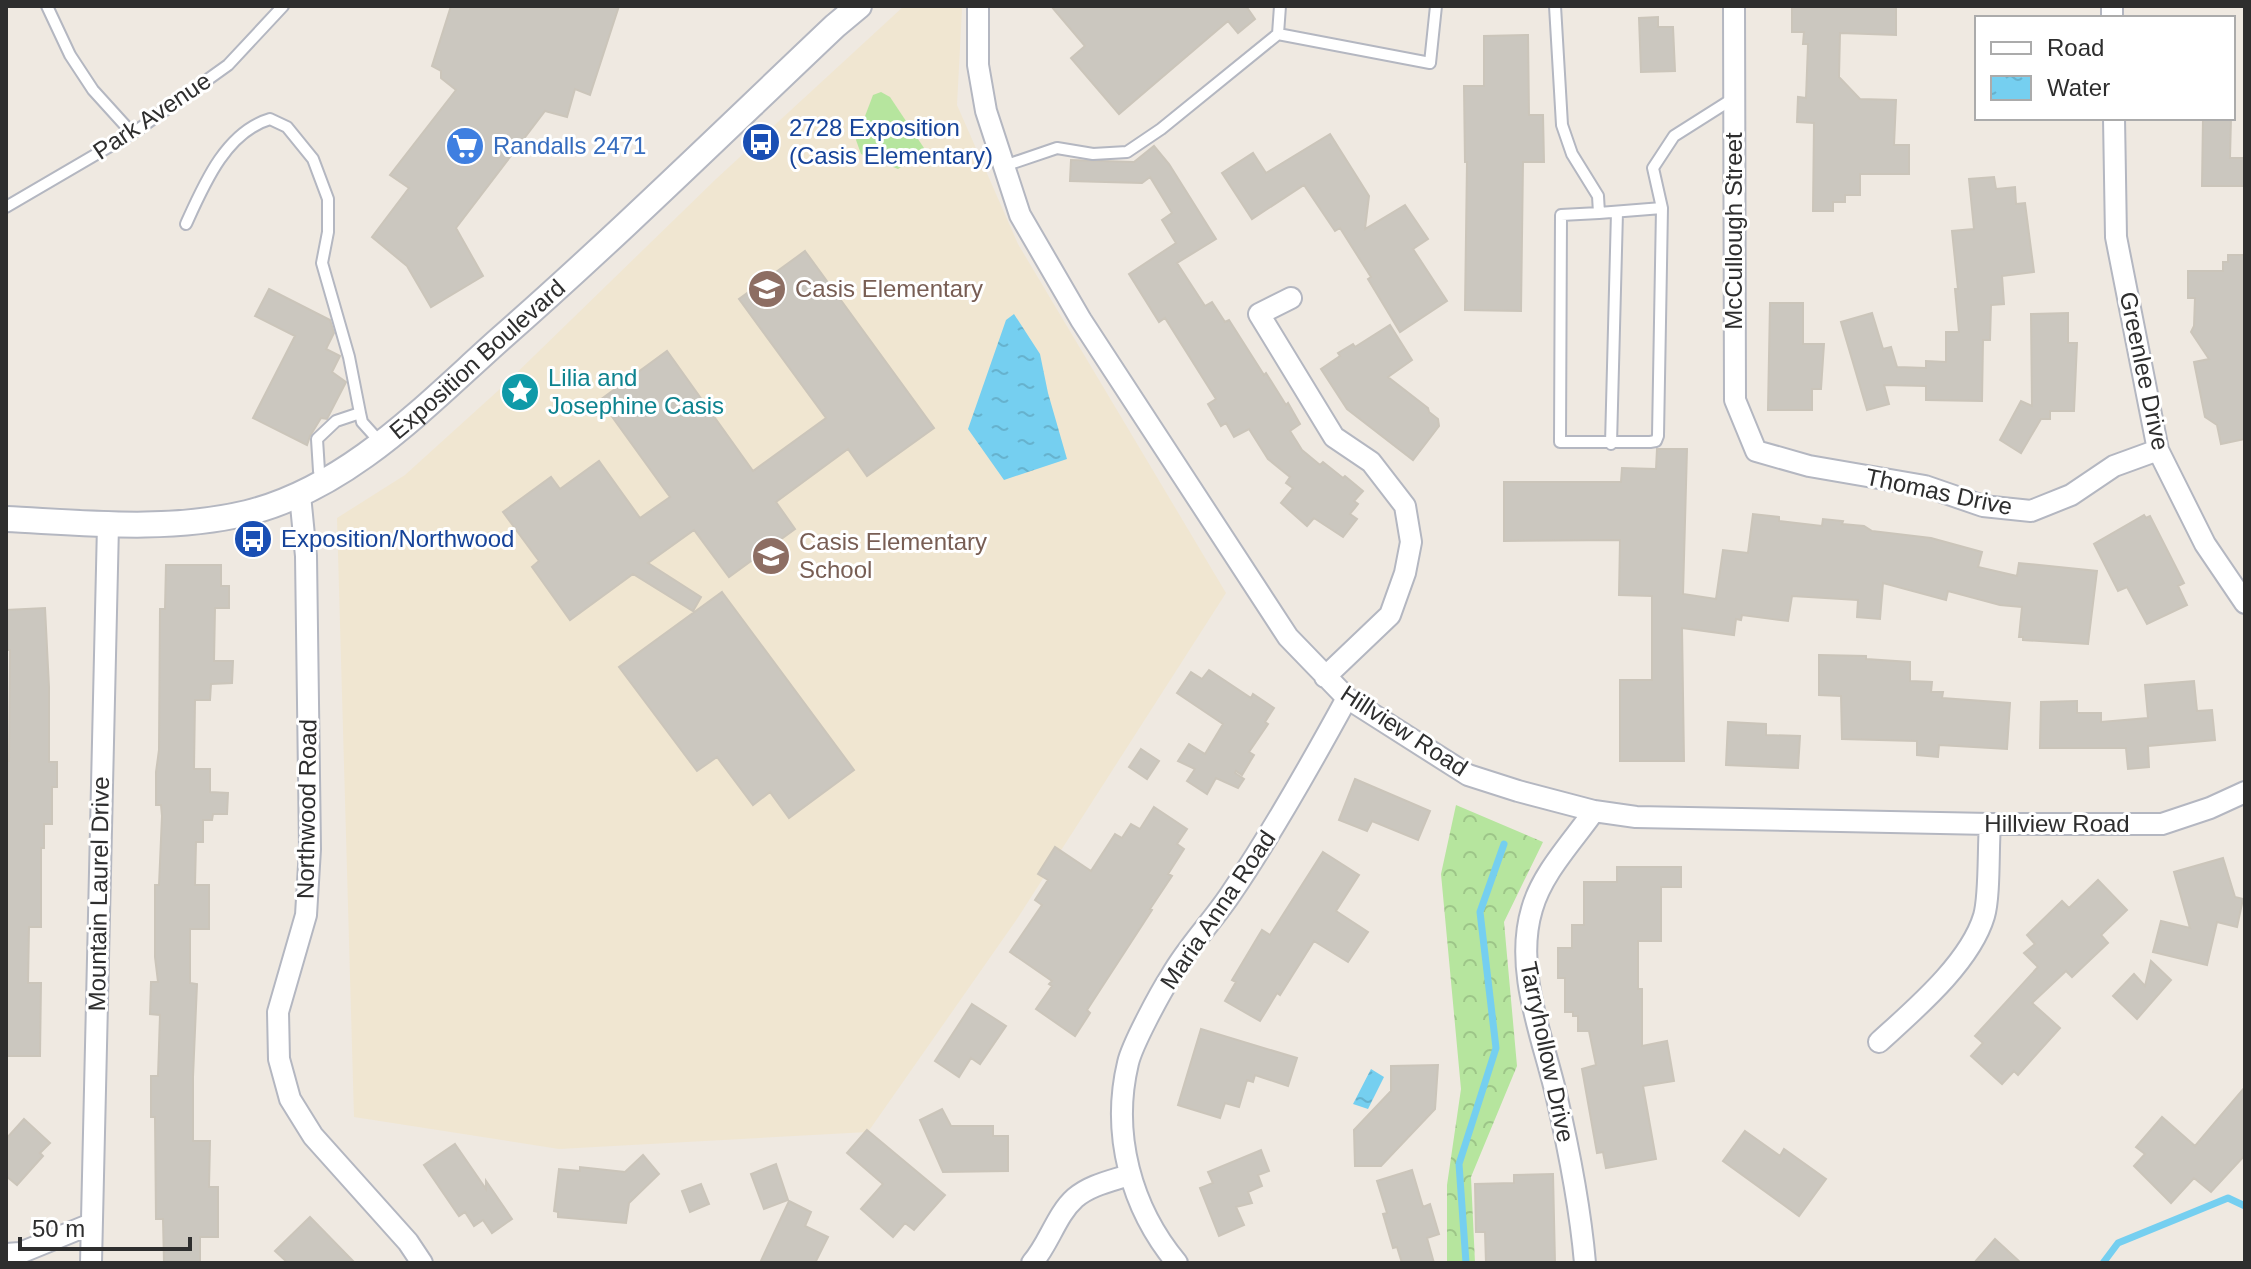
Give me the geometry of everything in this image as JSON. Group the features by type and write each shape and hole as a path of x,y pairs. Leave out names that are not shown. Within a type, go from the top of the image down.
{"street":[{"name":"Exposition Boulevard","path":"6,519 108,525 174,524 247,513 300,495 325,481 381,444 531,313 859,6"},
{"name":"Hillview Road","path":"978,6 978,65 986,111 1020,215 1081,320 1288,637 1347,698 1468,775 1594,811 1636,817 2162,824 2245,792"},
{"name":"McCullough Street","path":"1734,6 1735,400 1756,451"},
{"name":"Greenlee Drive","path":"2114,120 2116,237 2158,450 2205,544 2245,603"},
{"path":"1291,298 1259,314 1334,437 1371,462 1405,506 1411,542 1405,573 1390,615 1325,677"},
{"name":"Thomas Drive","path":"1756,451 1809,466 1925,486 1983,506 2031,511 2071,495 2114,466 2158,450"},
{"name":"Northwood Road","path":"300,495 306,556 310,849 306,915 278,1012 279,1059 290,1099 313,1136 408,1242 422,1263"},
{"name":"Mountain Laurel Drive","path":"91,1263 108,525"},
{"name":"Maria Anna Road","path":"1177,1263 1145,1212 1129,1175 1120,1116 1128,1061 1171,975 1231,894 1295,793 1347,698"},
{"name":"Tarryhollow Drive","path":"1585,1263 1580,1207 1529,984 1525,944 1532,907 1545,878 1594,811"},
{"path":"1879,1042 1934,990 1971,943 1984,915 1990,824"},
{"path":"1032,1263 1075,1198 1096,1185 1129,1175"},
{"path":"6,1254 20,1253 91,1224"}],"lane":[{"path":"47,6 70,55 93,90 132,133"},
{"name":"Park Avenue","path":"6,207 132,133 228,65 283,6"},
{"path":"1004,166 1057,148 1093,154 1127,152 1161,129 1278,34 1280,6"},
{"path":"1278,34 1430,63 1436,6"},
{"path":"1555,6 1562,125 1572,154 1598,196 1599,213"},
{"path":"1662,208 1561,215 1560,442 1650,442 1658,436 1662,208 1653,168 1674,136 1734,98"},
{"path":"186,224 199,194 237,136 253,124 270,119 287,127 313,159 328,199 328,232 322,263 349,357 362,422 381,444"},
{"path":"1611,444 1617,212"},
{"path":"325,481 319,471 317,439 336,421 360,413"}],"shaded area":[{"name":"Casis Elementary School","path":"904,6 961,6 957,105 1018,244 1226,593 1017,919 868,1132 559,1149 354,1117 337,518 405,475 501,388 716,179"}],"green space":[{"path":"881,92 890,97 926,151 898,169 861,154 856,140 873,95"},
{"path":"1456,805 1543,842 1504,922 1517,1066 1471,1177 1475,1263 1447,1263 1447,1185 1461,1089 1441,874"}],"water":[{"path":"1014,314 1040,354 1067,459 1004,480 968,429 1006,320"},
{"path":"1371,1069 1384,1077 1368,1109 1353,1104"}],"building":[{"name":"Randalls 2471","path":"451,6 619,6 590,95 575,89 567,117 545,111 456,228 483,276 431,307 407,266 372,237 409,188 390,175 456,90 441,78 441,71 432,66"},
{"path":"1051,6 1246,6 1255,19 1238,33 1228,21 1119,114 1071,58 1085,46"},
{"path":"1792,6 1896,7 1896,35 1840,33 1839,77 1860,99 1896,100 1894,145 1909,145 1909,174 1860,174 1860,195 1845,195 1845,202 1833,202 1833,211 1813,211 1814,123 1797,122 1798,97 1806,98 1808,44 1803,44 1804,32 1792,32"},
{"path":"1658,17 1658,27 1673,27 1675,71 1641,72 1639,18"},
{"path":"1528,35 1529,115 1543,115 1544,162 1523,162 1521,311 1465,310 1467,162 1464,86 1484,86 1484,36"},
{"path":"2203,120 2231,120 2230,158 2245,158 2245,186 2202,186"},
{"path":"1330,134 1369,196 1365,229 1405,205 1428,239 1413,249 1447,301 1400,332 1340,228 1335,231 1304,185 1252,219 1222,173 1253,153 1266,173"},
{"path":"1154,146 1169,164 1216,239 1177,263 1205,306 1212,302 1225,322 1229,320 1264,375 1266,373 1286,405 1288,403 1300,424 1290,431 1302,450 1320,465 1323,462 1343,478 1345,476 1363,491 1354,501 1358,504 1350,514 1357,519 1343,537 1314,518 1307,526 1281,503 1293,488 1286,483 1290,477 1268,459 1249,429 1234,437 1226,423 1221,426 1208,404 1216,399 1165,318 1159,322 1129,274 1176,243 1162,220 1172,213 1150,177 1142,183 1070,181 1071,160 1134,162"},
{"path":"1994,177 1996,189 2015,187 2016,204 2025,203 2034,272 2002,276 2004,304 1991,305 1990,340 1983,340 1982,401 1926,400 1926,386 1884,385 1889,404 1867,410 1841,322 1872,313 1883,349 1891,347 1897,367 1926,368 1926,361 1946,362 1946,332 1959,332 1952,231 1974,229 1969,179"},
{"path":"805,251 934,428 867,476 848,449 776,502 795,529 729,577 694,530 648,563 701,597 693,611 633,574 570,620 532,567 539,561 503,512 551,477 560,489 599,461 640,518 670,497 600,400 667,351 753,471 826,418 739,299"},
{"path":"2228,255 2245,255 2245,439 2221,444 2217,425 2205,417 2194,362 2209,359 2191,332 2195,298 2188,298 2188,271 2223,271 2223,262 2228,262"},
{"path":"269,289 330,320 334,333 326,349 340,356 332,372 346,382 327,419 321,418 307,445 253,418 295,336 255,316"},
{"path":"1770,303 1803,303 1803,344 1824,344 1821,389 1812,389 1812,410 1768,410"},
{"path":"2068,313 2068,343 2077,343 2074,411 2050,411 2050,419 2041,419 2021,453 2000,440 2021,401 2032,406 2031,314"},
{"path":"1390,325 1412,360 1388,377 1438,419 1439,426 1413,460 1347,409 1321,369 1340,356 1338,353 1353,344 1355,347"},
{"path":"1657,449 1687,449 1683,594 1716,599 1723,550 1748,553 1753,514 1779,517 1779,521 1822,526 1823,519 1843,521 1842,524 1864,526 1872,531 1931,538 1982,552 1978,567 2017,576 2019,563 2097,571 2088,644 2023,640 2019,637 2022,607 2000,605 1948,591 1946,600 1883,583 1880,619 1857,617 1858,600 1792,596 1788,621 1742,615 1741,620 1736,619 1734,635 1682,628 1684,761 1620,761 1620,680 1652,680 1652,596 1619,595 1620,540 1504,541 1504,482 1621,482 1622,468 1656,469"},
{"path":"2144,515 2146,518 2150,516 2184,583 2178,586 2187,605 2147,624 2127,587 2118,591 2094,544"},
{"path":"166,565 221,565 221,586 229,586 229,608 215,608 214,661 233,661 232,683 211,684 210,700 195,700 194,769 210,769 210,792 228,793 227,814 213,814 212,820 203,820 203,842 196,842 195,885 209,885 209,929 190,929 190,983 197,984 193,1141 210,1141 209,1187 218,1187 218,1237 200,1237 200,1263 164,1263 163,1219 156,1219 155,1117 151,1117 151,1076 158,1076 160,1015 150,1014 151,982 158,982 155,885 159,885 162,816 161,805 156,805 156,772 159,750 160,609 165,609"},
{"path":"722,592 854,770 789,818 770,792 753,805 717,757 697,771 619,667"},
{"path":"45,608 49,762 57,762 57,787 52,787 52,824 44,824 44,848 41,848 41,927 29,927 28,983 41,983 40,1056 6,1056 6,761 9,761 10,650 6,650 6,610"},
{"path":"1819,655 1866,656 1866,659 1910,662 1910,681 1932,682 1931,692 1943,692 1942,698 2010,703 2007,749 1939,745 1938,757 1917,755 1917,741 1842,739 1841,696 1819,695"},
{"path":"1209,670 1251,698 1253,694 1274,708 1265,722 1268,724 1249,752 1254,755 1242,775 1235,773 1244,779 1238,788 1216,778 1207,794 1187,781 1195,769 1178,761 1189,744 1205,754 1223,724 1177,693 1191,672 1202,679"},
{"path":"2194,681 2197,711 2212,710 2215,740 2148,746 2149,767 2128,769 2126,748 2040,748 2041,702 2077,701 2077,713 2101,713 2101,722 2148,718 2145,685"},
{"path":"1728,722 1766,724 1766,735 1800,736 1798,768 1726,765"},
{"path":"1141,749 1159,761 1147,779 1129,767"},
{"path":"1355,779 1430,811 1418,840 1372,821 1367,831 1339,820"},
{"path":"1154,807 1187,829 1177,844 1184,849 1168,874 1172,876 1087,1010 1090,1013 1075,1036 1036,1009 1052,986 1049,984 1052,981 1010,952 1042,905 1035,900 1048,880 1038,874 1055,847 1091,871 1115,834 1122,838 1131,824 1140,829"},
{"path":"1323,852 1359,875 1336,911 1368,932 1348,962 1314,941 1260,1021 1225,1001 1236,982 1232,980 1262,930 1270,935"},
{"path":"2223,858 2235,897 2243,899 2237,927 2217,922 2207,965 2153,952 2161,921 2190,928 2174,872"},
{"path":"1617,867 1681,867 1681,887 1661,887 1661,941 1638,941 1642,1046 1667,1041 1674,1081 1643,1086 1656,1159 1606,1168 1603,1152 1597,1153 1582,1069 1596,1065 1589,1031 1578,1031 1578,1016 1565,1012 1565,978 1558,978 1558,948 1572,948 1572,925 1584,925 1584,882 1617,882"},
{"path":"2098,880 2127,910 2101,935 2108,943 2072,977 2066,971 2032,1003 2060,1028 2018,1075 2014,1071 2002,1084 1971,1056 1983,1043 1975,1036 2038,967 2024,953 2035,944 2027,935 2062,901 2069,908"},
{"path":"2151,961 2171,980 2137,1019 2113,996 2134,974 2145,986"},
{"path":"972,1004 1006,1026 980,1064 971,1058 959,1077 935,1061"},
{"path":"1201,1029 1297,1058 1288,1086 1255,1075 1253,1082 1247,1080 1239,1107 1225,1103 1220,1118 1178,1105"},
{"path":"1438,1065 1435,1109 1381,1166 1355,1166 1354,1130 1391,1091 1391,1066"},
{"path":"2245,1087 2245,1155 2211,1192 2194,1178 2171,1203 2134,1166 2145,1154 2136,1147 2162,1117 2195,1146"},
{"path":"942,1109 951,1126 993,1126 993,1136 1008,1136 1008,1171 943,1172 920,1120"},
{"path":"24,1119 50,1143 40,1153 43,1156 17,1185 6,1176 6,1139"},
{"path":"867,1130 945,1195 914,1230 905,1223 893,1237 861,1209 883,1184 847,1153"},
{"path":"1745,1131 1780,1156 1784,1149 1826,1179 1799,1216 1723,1161"},
{"path":"455,1144 486,1189 486,1181 512,1219 492,1233 483,1220 474,1226 465,1212 459,1216 424,1165"},
{"path":"1261,1150 1269,1171 1258,1175 1262,1186 1248,1192 1252,1203 1236,1207 1244,1225 1219,1236 1200,1188 1213,1183 1208,1172"},
{"path":"643,1155 659,1174 629,1203 626,1223 558,1217 558,1212 554,1211 559,1169 580,1171 580,1167 625,1172"},
{"path":"776,1164 788,1200 764,1209 751,1174"},
{"path":"1412,1170 1423,1207 1430,1204 1439,1234 1427,1238 1434,1263 1402,1263 1397,1247 1393,1248 1383,1214 1387,1213 1377,1181"},
{"path":"1553,1174 1555,1263 1486,1263 1485,1232 1476,1232 1475,1184 1514,1183 1514,1175"},
{"path":"701,1184 709,1204 690,1212 682,1191"},
{"path":"789,1201 811,1212 805,1226 828,1237 815,1263 760,1263"},
{"path":"310,1217 355,1263 288,1263 275,1251"},
{"path":"1995,1239 2021,1263 1974,1263"}],"waterway":[{"path":"1466,1263 1459,1164 1496,1048 1480,912 1504,844"},
{"path":"2103,1263 2118,1243 2228,1198 2245,1206"}],"place":[{"name":"2728 Exposition (Casis Elementary)","path":"761,142"},
{"name":"Randalls 2471","path":"465,146"},
{"name":"Casis Elementary","path":"767,289"},
{"name":"Lilia and Josephine Casis","path":"520,392"},
{"name":"Exposition/Northwood","path":"253,539"},
{"name":"Casis Elementary School","path":"771,556"}]}
